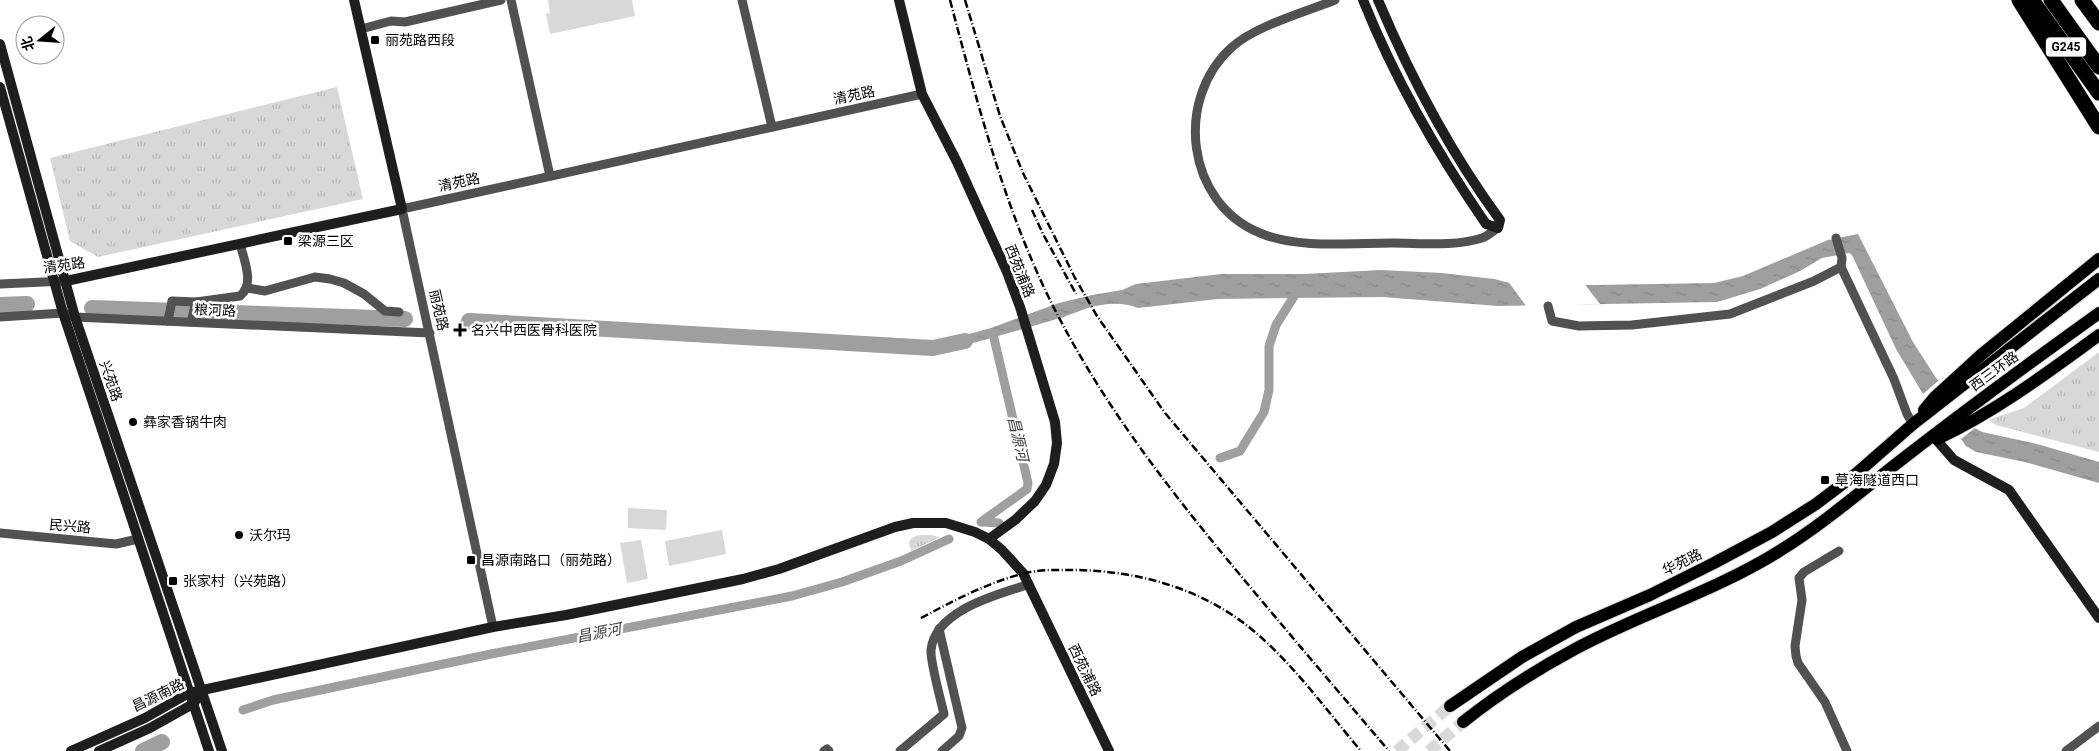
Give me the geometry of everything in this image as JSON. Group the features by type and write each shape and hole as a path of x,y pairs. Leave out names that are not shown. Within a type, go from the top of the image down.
{"highway":[{"path":"2020,0 2099,110"},
{"path":"2020,0 2099,127"},
{"name":"G245","path":"2032,0 2099,93"},
{"name":"G245","path":"2051,0 2099,67"},
{"path":"2061,0 2099,53"},
{"path":"2082,0 2099,23"}],"main road":[{"path":"1914,424 1934,398 1981,355 2099,259"},
{"name":"西三环路","path":"1914,424 2099,279"},
{"name":"西三环路","path":"1934,438 1976,402 2099,313"},
{"path":"1463,722 1488,702 1530,674 1576,648 1722,582 1781,550 1823,521 1908,454 1934,438 1957,430 2014,396 2099,335"},
{"name":"华苑路","path":"1450,706 1522,657 1576,627 1650,595 1772,532 1816,504 1858,473 1914,424"}],"street":[{"name":"丽苑路","path":"354,0 430,333 493,627"},
{"path":"361,28 391,21 405,22 501,0"},
{"path":"511,0 550,176"},
{"path":"742,0 772,127"},
{"name":"西苑浦路","path":"899,0 922,94 957,162 1007,272 1020,307 1055,422 1057,443 1054,464 1046,484 1035,501 989,539 1023,574 1109,751"},
{"path":"1335,0 1253,33 1232,47 1217,64 1206,82 1194,123 1194,141 1199,163 1208,184 1220,203 1245,225 1260,233 1284,240 1326,243 1452,243 1483,238 1498,228 1500,220 1466,172 1420,93 1378,0"},
{"path":"1363,0 1394,71 1436,150 1486,224 1498,228"},
{"name":"兴苑路","path":"0,44 75,317 222,751"},
{"name":"兴苑路","path":"0,88 63,313 209,751"},
{"name":"清苑路","path":"0,284 16,285 66,281 922,94"},
{"path":"1836,238 1842,263 1894,379 1907,414 1914,424"},
{"path":"168,321 172,301 196,302 240,296 247,288 248,283 240,244"},
{"path":"1548,306 1552,321 1579,326 1632,325 1730,314 1814,281 1842,263"},
{"path":"247,288 265,291 298,280 315,277 330,279 344,283 364,294 385,311 399,312"},
{"path":"191,322 196,302"},
{"name":"粮河路","path":"0,317 63,313 75,317 430,333"},
{"path":"1934,438 1954,460 2009,490 2099,618"},
{"path":"202,691 237,681 493,627 566,615 743,578 779,569 875,533 913,523 946,523 975,532 989,539"},
{"name":"民兴路","path":"0,533 116,544 138,539"},
{"path":"1838,551 1804,572 1799,578 1802,600 1795,646 1798,663 1825,702 1847,751"},
{"path":"900,751 944,714 931,651 939,628 948,619 963,610 1027,585"},
{"path":"939,628 962,728 959,736 942,751"},
{"name":"昌源南路","path":"71,751 145,718 189,693 202,691"},
{"name":"昌源南路","path":"99,751 150,728 193,704 202,691"},
{"path":"2066,751 2099,726"},
{"path":"824,751 827,749 828,751"}],"green space":[{"path":"548,0 632,0 635,16 550,34 546,14 550,13"},
{"path":"337,87 363,199 98,257 70,241 50,158"},
{"path":"2099,352 2099,452 1996,425 1988,420 2024,408"},
{"path":"628,508 667,510 666,530 628,528"},
{"path":"722,530 726,554 669,566 665,541"},
{"path":"931,535 940,537 911,551 910,539"},
{"path":"641,540 648,579 627,583 620,543"}],"water":[{"path":"1858,234 1913,342 1938,381 1923,394 1896,349 1852,255 1849,253 1822,258 1800,271 1760,289 1717,302 1498,306 1382,297 1218,299 1138,308 1124,304 1110,304 1090,307 1060,318 946,350 943,341 991,328 1059,303 1122,290 1136,284 1221,274 1304,274 1381,270 1442,273 1494,279 1510,283 1595,285 1714,283 1743,276 1828,240"},
{"path":"1975,428 1982,432 2037,444 2099,462 2099,483 2025,462 1976,452 1966,446 1961,439"}],"pier":[{"path":"1507,280 1583,282 1600,304 1527,307"}],"waterway":[{"path":"1220,458 1240,451 1264,412 1269,390 1269,346 1276,325 1298,290"},
{"path":"0,305 27,304"},
{"path":"92,308 405,319"},
{"path":"469,321 933,348 965,341"},
{"name":"昌源河","path":"981,522 1027,489 1028,483 993,334"},
{"path":"982,522 999,523"},
{"name":"昌源河","path":"243,710 273,700 491,654 792,596 842,582 901,561 949,539"},
{"name":"昌源河","path":"143,751 162,742"}],"tunnel":[{"path":"1397,751 1450,706"},
{"path":"1429,751 1463,722"}],"railway":[{"path":"950,0 992,152 1018,226 1049,298 1070,338 1116,413 1167,485 1251,588 1389,751"},
{"path":"965,0 1000,116 1023,173 1075,278 1097,316 1165,413 1450,751"},
{"path":"1032,210 1076,294"},
{"path":"921,618 983,587 1035,571 1099,571 1123,574 1170,585 1214,604 1235,617 1270,645 1297,674 1361,751"}],"place":[{"name":"丽苑路西段","path":"375,40"},
{"name":"梁源三区","path":"288,241"},
{"name":"名兴中西医骨科医院","path":"460,330"},
{"name":"彝家香锅牛肉","path":"133,422"},
{"name":"草海隧道西口","path":"1825,480"},
{"name":"沃尔玛","path":"239,535"},
{"name":"昌源南路口（丽苑路）","path":"471,560"},
{"name":"张家村（兴苑路）","path":"173,581"}]}
